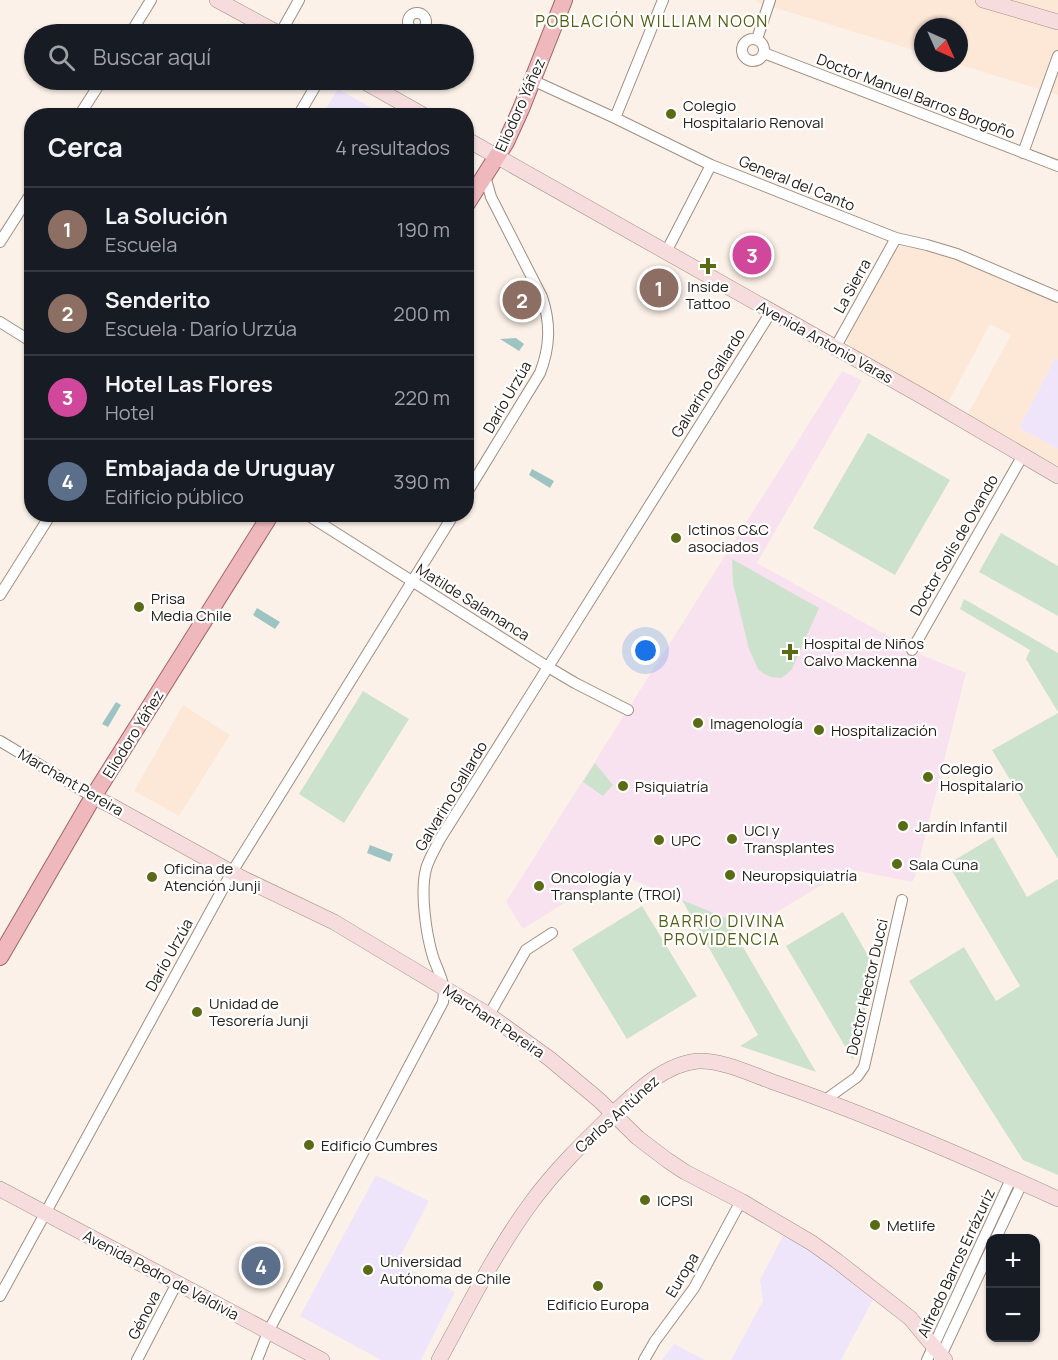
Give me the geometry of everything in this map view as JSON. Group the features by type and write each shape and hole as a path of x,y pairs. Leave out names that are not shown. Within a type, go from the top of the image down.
{"main road":[{"name":"Eliodoro Yáñez","path":"474,193 506,142 564,0"},
{"name":"Eliodoro Yáñez","path":"0,957 93,797 266,522"}],"street":[{"path":"136,24 151,0"},
{"path":"217,0 261,24"},
{"path":"286,24 299,0"},
{"path":"615,118 663,0"},
{"path":"757,39 770,0"},
{"path":"983,0 1058,21"},
{"path":"757,39 763,44 764,53 762,57 754,61 743,55 742,46 748,40 757,39"},
{"name":"Doctor Manuel Barros Borgoño","path":"764,53 1058,166"},
{"path":"1023,153 1058,56"},
{"name":"General del Canto","path":"532,80 711,165 896,238 957,254 1058,296"},
{"path":"84,108 96,90"},
{"path":"303,108 313,90"},
{"path":"389,90 414,108"},
{"name":"Avenida Antonio Varas","path":"474,144 925,398 1058,476"},
{"path":"666,252 711,165"},
{"name":"Darío Urzúa","path":"474,481 535,382 544,364 548,344 548,322 542,297 492,197 485,176"},
{"path":"0,242 24,204"},
{"name":"La Sierra","path":"835,348 896,238"},
{"name":"Galvarino Gallardo","path":"445,988 433,956 428,932 424,890 426,868 440,839 771,312"},
{"path":"0,322 24,337"},
{"name":"Doctor Solís de Ovando","path":"912,650 1023,455"},
{"path":"0,595 46,522"},
{"name":"Matilde Salamanca","path":"318,522 548,667 628,710"},
{"name":"Darío Urzúa","path":"0,1296 232,872 449,522"},
{"name":"Marchant Pereira","path":"0,741 93,797 232,872 334,922 489,1015 550,1059 599,1100 638,1138 667,1160 812,1243 837,1261 909,1318 937,1357"},
{"name":"Doctor Hector Ducci","path":"825,1100 856,1077 864,1067 902,900"},
{"path":"489,1015 526,950 552,933"},
{"path":"257,1360 268,1332 440,1009 445,988"},
{"name":"Carlos Antúnez","path":"439,1360 496,1257 522,1216 552,1177 613,1114 647,1084 673,1067 686,1063 699,1061 723,1064 825,1100 1058,1199"},
{"name":"Alfredo Barros Errázuriz","path":"998,1234 1017,1181"},
{"name":"Alfredo Barros Errázuriz","path":"937,1357 1017,1181"},
{"name":"Avenida Pedro de Valdivia","path":"0,1189 322,1360"},
{"name":"Europa","path":"644,1360 655,1341 694,1288 741,1201"},
{"name":"Alfredo Barros Errázuriz","path":"937,1357 986,1259"},
{"name":"Génova","path":"137,1360 177,1283"}],"shaded area":[{"path":"757,0 1058,0 1058,95 968,67 968,18 914,18 914,50 756,2"},
{"path":"337,90 340,90 372,108 326,108"},
{"path":"901,246 955,258 1058,303 1058,360 1055,358 1019,428 1058,449 1058,466 968,414 1011,335 990,324 948,403 849,345 848,336 896,250"},
{"path":"1055,358 1058,360 1058,449 1019,428"},
{"name":"Hospital de Niños Calvo Mackenna","path":"842,371 862,380 757,563 922,655 966,673 915,877 912,882 848,869 749,929 614,872 523,929 506,902"},
{"path":"183,705 230,735 179,816 134,791"},
{"name":"Universidad Autónoma de Chile","path":"376,1175 429,1201 397,1263 455,1292 421,1360 381,1360 300,1316"},
{"path":"784,1234 875,1296 841,1360 731,1360 763,1301 760,1280"},
{"path":"674,1344 705,1360 662,1360"}],"green space":[{"path":"868,433 950,480 895,575 813,528"},
{"path":"1001,533 1058,566 1058,616 979,572"},
{"path":"732,559 819,608 792,669 781,678 771,677 758,669 749,649 733,583"},
{"path":"964,599 1058,653 1058,712 1026,659 1030,650 960,609"},
{"path":"363,691 409,719 344,823 299,794"},
{"path":"1058,713 1058,859 992,750"},
{"path":"595,763 613,785 603,796 583,782"},
{"path":"993,837 1027,897 1058,879 1058,1175 1023,1160 909,981 964,947 996,1001 1020,986 948,864"},
{"path":"682,900 726,918 816,1072 740,1046 758,1035"},
{"path":"642,906 697,996 627,1039 572,949"},
{"path":"843,912 875,968 853,1060 786,946"}],"water":[{"path":"516,338 524,344 519,351 500,339"},
{"path":"532,469 554,481 550,488 529,475"},
{"path":"257,608 280,622 275,629 253,615"},
{"path":"116,702 121,705 108,727 102,724"},
{"path":"370,845 393,854 390,862 367,853"}],"place":[{"name":"Colegio Hospitalario Renoval","path":"671,114"},
{"name":"Hotel Las Flores","path":"752,255"},
{"name":"Inside Tattoo","path":"708,266"},
{"name":"La Solución","path":"659,288"},
{"name":"Senderito","path":"522,300"},
{"name":"Ictinos C&C asociados","path":"676,538"},
{"name":"Prisa Media Chile","path":"139,607"},
{"name":"Hospital de Niños Calvo Mackenna","path":"790,652"},
{"name":"Imagenología","path":"698,723"},
{"name":"Hospitalización","path":"819,730"},
{"name":"Colegio Hospitalario","path":"928,777"},
{"name":"Psiquiatría","path":"623,786"},
{"name":"Jardín Infantil","path":"903,826"},
{"name":"UCI y Transplantes","path":"732,839"},
{"name":"UPC","path":"659,840"},
{"name":"Sala Cuna","path":"897,864"},
{"name":"Neuropsiquiatría","path":"730,875"},
{"name":"Oficina de Atención Junji","path":"152,877"},
{"name":"Oncología y Transplante (TROI)","path":"539,886"},
{"name":"Unidad de Tesorería Junji","path":"197,1012"},
{"name":"Edificio Cumbres","path":"309,1145"},
{"name":"ICPSI","path":"645,1200"},
{"name":"Metlife","path":"875,1225"},
{"name":"Embajada de Uruguay","path":"261,1266"},
{"name":"Universidad Autónoma de Chile","path":"368,1270"},
{"name":"Edificio Europa","path":"598,1286"}],"district":[{"name":"POBLACIÓN WILLIAM NOON","path":"652,21"},
{"name":"BARRIO DIVINA PROVIDENCIA","path":"722,930"}]}
